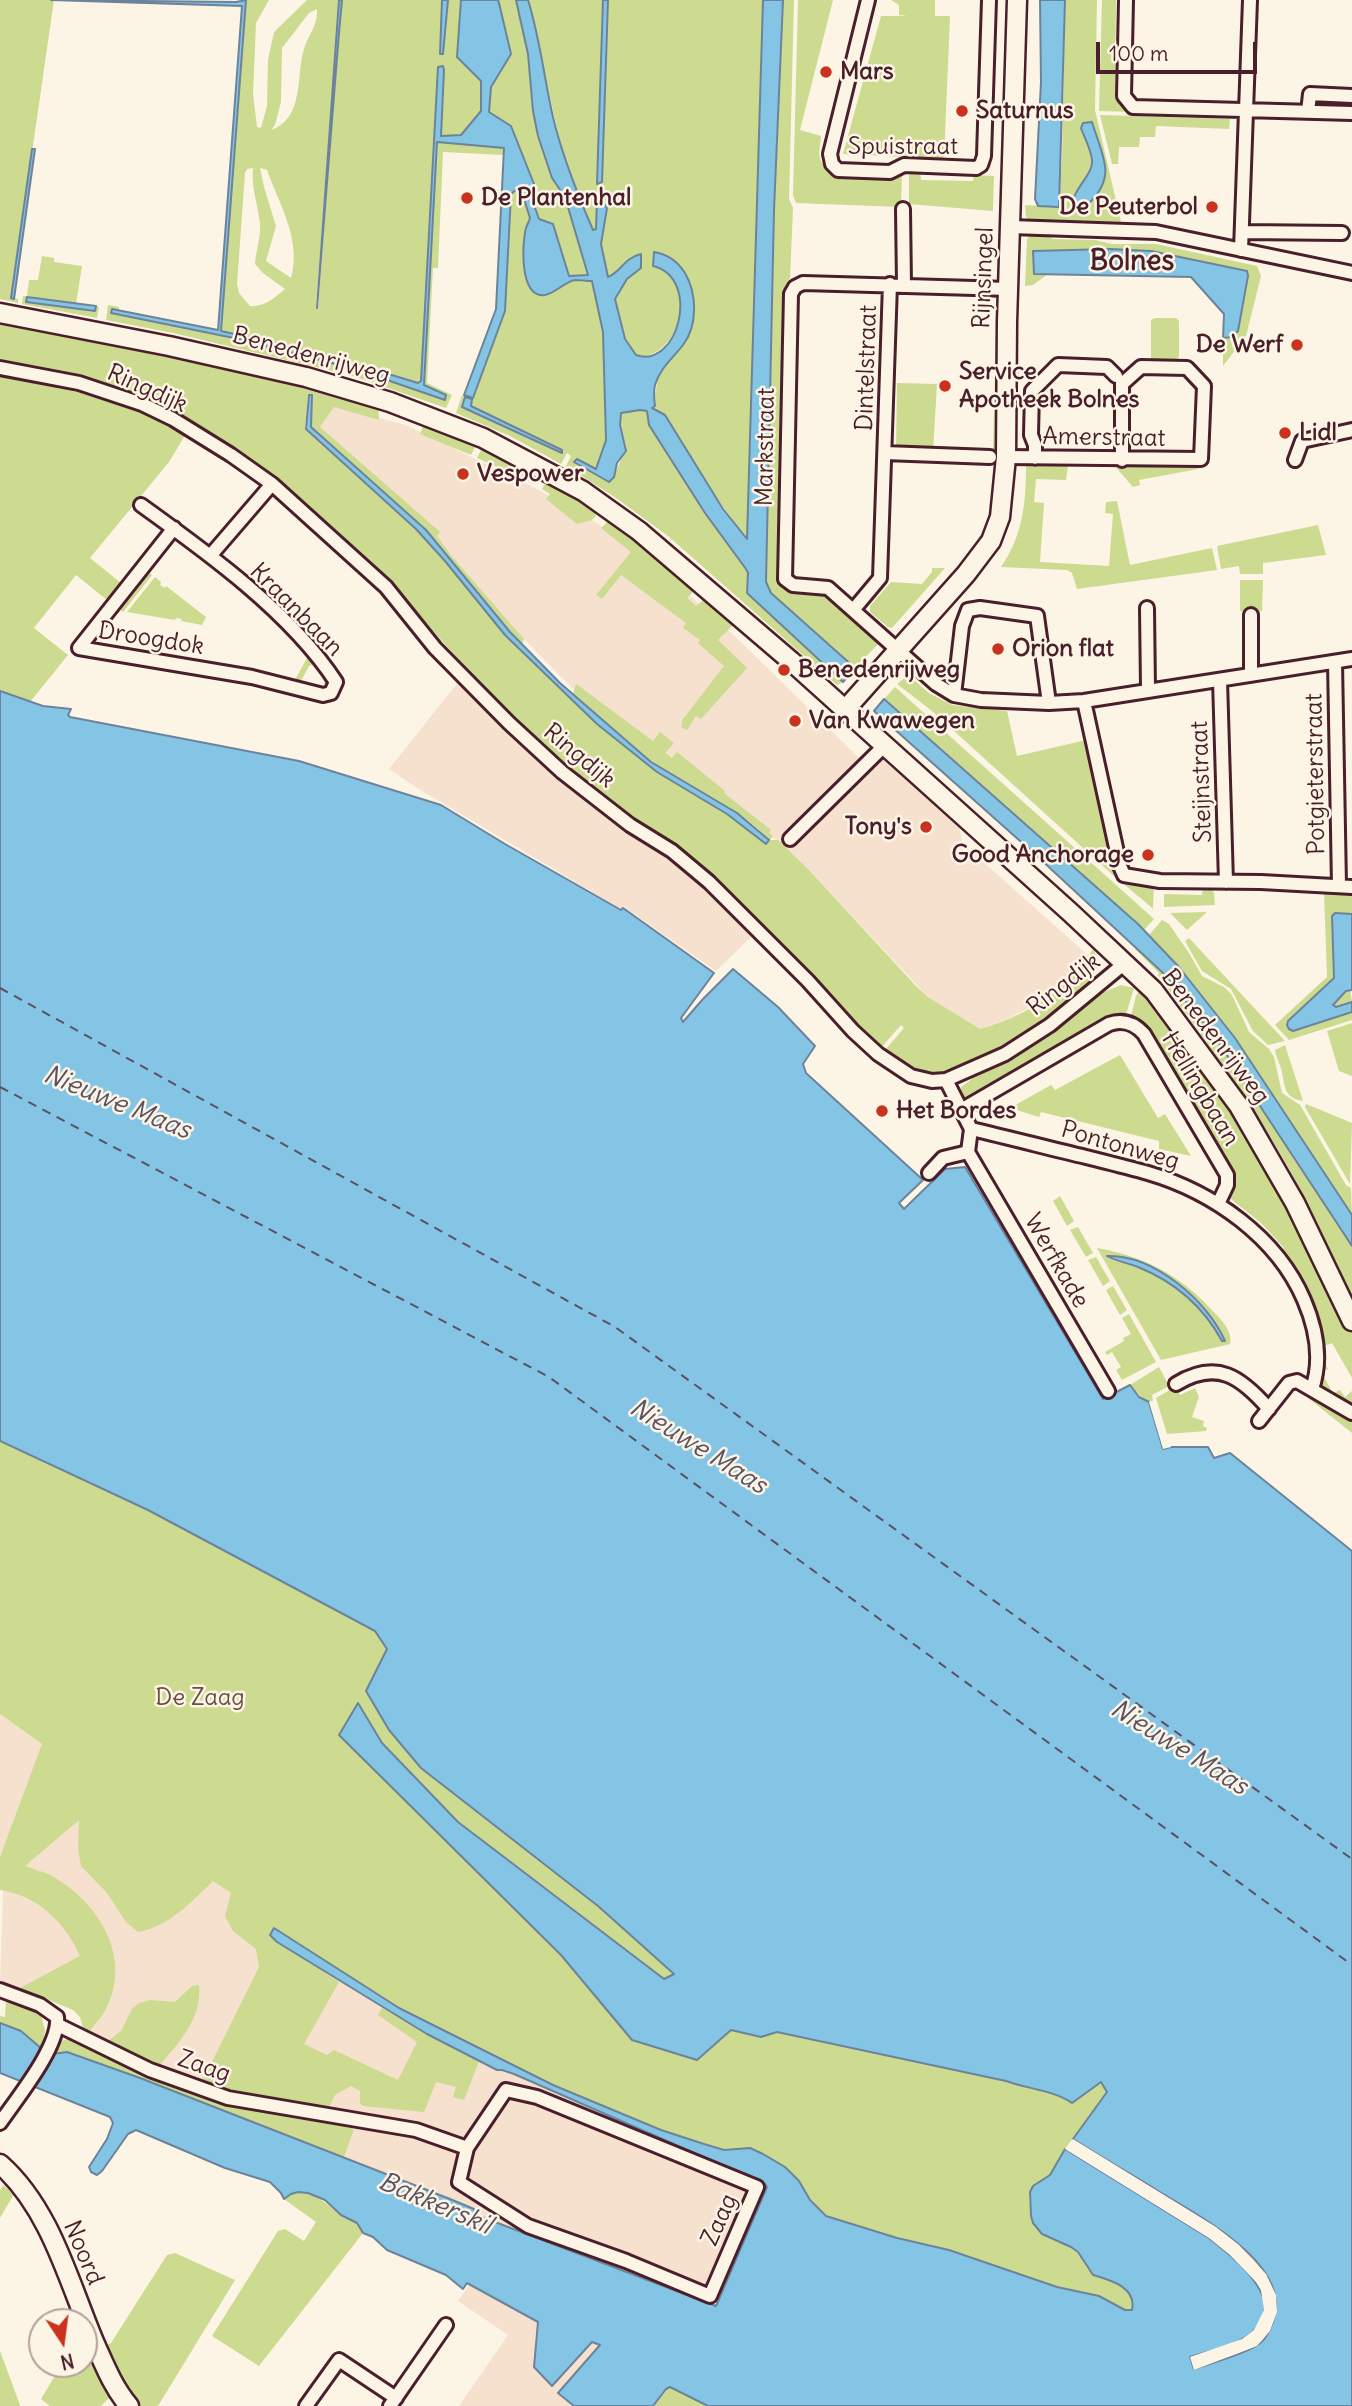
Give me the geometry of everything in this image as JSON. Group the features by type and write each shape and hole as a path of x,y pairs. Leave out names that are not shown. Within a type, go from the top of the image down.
{"street":[{"name":"Spuistraat","path":"868,0 830,154 832,164 838,170 890,172 904,166 976,168 981,165 984,156 989,0"},
{"name":"Rijnsingel","path":"844,711 966,574 991,541 1000,517 998,457 1009,289 1017,0"},
{"path":"1126,0 1124,96 1129,105 1352,113"},
{"path":"1241,250 1250,0"},
{"path":"1308,112 1310,94 1352,96"},
{"path":"903,209 904,285"},
{"path":"1011,227 1156,232 1352,273"},
{"path":"1243,232 1342,233"},
{"name":"Markstraat","path":"954,695 936,684 828,587 793,585 785,579 791,294 795,287 803,283 1009,289"},
{"name":"Dintelstraat","path":"854,609 880,578 890,284"},
{"name":"Benedenrijweg","path":"0,313 169,346 306,377 390,401 483,438 583,491 639,531 694,575 1154,991 1239,1106 1295,1203 1338,1297 1352,1321"},
{"path":"1035,457 1031,435 1032,391 1058,365 1107,367 1119,380 1122,460"},
{"name":"Amerstraat","path":"998,457 1201,459 1204,386 1187,368 1140,367 1119,380"},
{"name":"Ringdijk","path":"0,368 79,383 142,404 173,419 272,484 386,587 435,648 509,723 562,772 631,825 672,851 709,882 780,952 853,1031 878,1055 911,1076 946,1080 1005,1054 1060,1017 1125,963"},
{"path":"1294,460 1302,441 1352,430"},
{"name":"Dintelstraat","path":"885,453 998,457"},
{"path":"210,556 272,484"},
{"name":"Kraanbaan","path":"141,505 210,556 294,631 323,662 336,682 331,693 323,695"},
{"name":"Droogdok","path":"173,528 79,648 253,677 323,695"},
{"path":"1049,703 1037,616 980,608 968,610 962,626 954,695 981,700 1049,703 1084,701 1352,659"},
{"path":"1147,608 1148,690"},
{"path":"1251,615 1251,674"},
{"name":"Potgieterstraat","path":"1335,662 1346,886"},
{"name":"Steijnstraat","path":"1220,680 1226,883"},
{"path":"1084,701 1124,875 1160,881 1346,886"},
{"path":"790,839 884,746"},
{"name":"Hellingbaan","path":"961,1110 1109,1024 1117,1021 1136,1026 1144,1034 1227,1175 1227,1185 1218,1204"},
{"path":"929,1173 943,1158 968,1152 971,1129 946,1080"},
{"name":"Pontonweg","path":"971,1129 1149,1173 1181,1185 1218,1204 1253,1231 1282,1261 1297,1283 1315,1336 1316,1377 1312,1389"},
{"name":"Werfkade","path":"968,1152 1108,1391"},
{"path":"1176,1384 1196,1375 1215,1372 1231,1376 1249,1386 1269,1409"},
{"path":"1259,1421 1289,1383 1297,1381 1352,1413"},
{"name":"Zaag","path":"0,1990 40,2005 57,2017 58,2025 150,2070 228,2098 416,2130 467,2148"},
{"path":"0,2123 53,2043 58,2025"},
{"name":"Zaag","path":"506,2090 537,2097 757,2187 709,2296 626,2261 528,2225 495,2205 459,2182 467,2148 506,2090"},
{"name":"Noord","path":"0,2164 16,2178 37,2209 109,2377 129,2406"},
{"path":"306,2406 339,2360 393,2402 446,2325"}],"shaded area":[{"path":"334,406 406,425 535,488 595,522 654,563 742,643 859,758 892,760 957,817 963,844 1089,956 1051,997 995,1025 979,1029 928,997 808,869 778,841 662,762 574,690 524,639 450,554 320,427"},
{"path":"459,681 538,762 573,791 665,857 717,900 751,937 716,971 624,907 621,909 389,769"},
{"path":"0,1714 42,1744 0,1857"},
{"path":"97,1798 231,1893 276,1942 427,2034 497,2070 502,2069 514,2074 765,2184 767,2187 716,2306 473,2214 474,2209 140,2078 61,2041 68,2039 82,2026 80,2016 73,2010 38,1995 0,1983 3,1890 24,1866"},
{"path":"485,2263 696,2359 660,2406 459,2406 508,2335 458,2301"}],"green space":[{"path":"0,0 54,0 11,298 18,299 18,303 0,299"},
{"path":"246,0 269,0 256,23 253,94 257,127 261,128 267,106 268,60 274,32 307,0 339,0 318,308 342,0 442,0 440,54 443,54 448,0 461,0 457,57 481,81 481,111 461,135 441,136 444,70 443,66 439,67 421,382 358,369 445,400 446,395 424,386 437,142 504,148 504,155 443,152 438,268 433,268 427,383 452,395 446,408 350,375 351,363 348,362 341,373 106,320 108,305 119,307 119,310 112,309 111,313 233,338 339,365 340,360 327,355 221,331","holes":["317,9 315,24 302,57 295,105 290,116 271,130 281,102 282,48 309,13","253,168 260,224 255,264 285,289 269,301 255,306 250,306 239,293 237,284 247,169","260,168 267,170 288,223 294,250 291,278 266,261 276,226"]},
{"path":"498,0 516,0 528,54 538,136 552,178 565,197 589,275 569,276 553,223 539,219 530,194 534,184 511,126 489,112 491,87 511,53"},
{"path":"528,0 603,0 597,183 602,182 608,0 763,0 747,540 652,408 659,375 692,326 694,301 675,262 658,253 653,266 667,273 676,285 680,299 676,329 656,352 641,357 629,347 619,324 615,299 627,279 639,268 640,254 608,277 601,243 607,208 601,199 597,199 596,229 593,230 569,172 559,137"},
{"path":"783,0 794,0 789,199 793,208 790,278 785,286 779,576 780,584 785,589 829,594 883,639 855,668 771,593 766,582 774,210"},
{"path":"798,0 833,0 800,130 821,136 819,150 824,167 841,176 894,178 902,171 901,207 796,203 793,195"},
{"path":"891,0 935,0 935,16 950,16 944,159 843,154 881,16 907,16 899,15 899,5"},
{"path":"1065,0 1097,0 1095,110 1121,222 1030,221 1026,217 1025,205 1059,207"},
{"path":"1102,0 1116,0 1115,82 1119,87 1122,103 1134,112 1099,111"},
{"path":"1100,115 1230,119 1229,129 1156,126 1155,137 1140,137 1139,147 1119,147 1118,164 1112,164"},
{"path":"909,171 920,171 921,180 973,181 974,175 994,176 993,211 909,204"},
{"path":"517,189 522,193 530,218 524,235 523,257 531,288 537,294 545,295 571,282 592,281 603,332 606,441 596,469 577,459 576,464 609,482 626,447 620,425 621,413 648,410 649,425 705,513 746,569 747,593 843,682 837,685 668,536 566,466 571,456 567,453 561,464 510,436 456,413 462,395 465,397 462,406 562,453 562,450 470,405 505,311 511,194"},
{"path":"1030,235 1053,239 1095,240 1112,244 1156,244 1257,266 1261,276 1246,336 1223,366 1223,338 1232,337 1238,330 1248,276 1246,271 1151,251 1034,251 1034,274 1048,274 1033,285 1025,286 1027,239"},
{"path":"42,256 54,258 54,262 82,266 76,304 28,297 95,311 96,306 99,307 97,318 22,304 23,296 27,296 29,280 38,280"},
{"path":"997,295 1000,298 998,453 993,452"},
{"path":"0,317 283,377 378,406 379,420 334,407 320,427 440,532 437,536 450,554 524,639 522,645 426,530 311,427 312,395 308,395 305,428 416,529 505,635 597,724 657,772 727,814 766,844 769,841 749,821 674,777 634,748 573,694 576,684 653,741 660,732 674,743 665,753 672,758 677,752 771,830 769,833 773,836 770,840 778,840 808,869 928,997 980,1029 1013,1017 1044,1000 1072,976 1093,949 1098,961 1097,969 1087,984 1070,1000 998,1050 950,1071 925,1074 907,1066 885,1050 904,1028 901,1025 880,1049 674,847 581,780 533,739 486,691 375,565 285,484 220,438 165,409 77,378 0,361"},
{"path":"1176,318 1179,321 1177,359 1151,359 1151,320"},
{"path":"0,374 85,391 187,432 169,462 90,558 121,583 107,600 76,575 34,628 68,655 30,702 0,691"},
{"path":"897,383 937,384 933,451 896,450"},
{"path":"424,424 474,444 471,455 420,434"},
{"path":"485,449 534,473 534,484 477,458 481,450"},
{"path":"1026,465 1068,466 1066,480 1036,479 1034,502 1044,503 1040,562 1109,566 1113,514 1105,513 1106,502 1117,501 1130,565 1212,548 1217,570 1077,589 1072,573 1067,570 1001,567 1019,531"},
{"path":"1114,465 1198,469 1139,480 1140,485 1133,487"},
{"path":"551,483 594,510 596,516 592,520 577,524 546,499 550,494 542,489 544,485"},
{"path":"613,520 693,582 693,592 687,598 696,606 702,601 713,600 737,621 718,640 747,668 701,719 696,716 687,730 681,727 683,719 724,666 698,643 700,640 683,628 686,623 621,575 602,599 596,595 631,552 601,528"},
{"path":"1318,525 1326,555 1263,563 1263,574 1240,574 1239,566 1221,569 1217,546"},
{"path":"932,568 945,568 892,628 870,612 870,606 891,582 922,584 932,572"},
{"path":"145,570 152,575 123,612 117,606"},
{"path":"155,577 161,582 160,585 165,588 166,586 206,617 202,625 181,621 182,619 127,612"},
{"path":"1240,580 1263,580 1262,611 1240,611"},
{"path":"310,653 331,685 321,693 292,685","holes":["314,664 324,679 324,686 300,683 309,666"]},
{"path":"908,675 929,693 952,705 1007,711 1017,756 1086,740 1115,877 932,711 897,684"},
{"path":"895,687 1154,919 1144,930 884,699"},
{"path":"1120,881 1154,882 1153,909 1150,906"},
{"path":"1203,886 1210,886 1215,905 1164,907 1164,894 1202,895"},
{"path":"1324,893 1352,894 1352,914 1335,913 1334,978 1288,1021 1293,1031 1352,1012 1352,1020 1289,1040 1275,1025 1327,977"},
{"path":"1207,912 1187,930 1170,913"},
{"path":"1162,920 1169,924 1202,976 1224,987 1232,995 1249,1032 1269,1049 1274,1057 1282,1093 1300,1105 1346,1185 1351,1188 1352,1215 1231,1035 1178,967 1149,935"},
{"path":"1189,938 1285,1041 1268,1045 1253,1031 1231,989 1202,971 1185,941"},
{"path":"1136,948 1162,972 1216,1039 1352,1246 1352,1298 1305,1199 1258,1117 1159,973"},
{"path":"1121,985 1134,988 1125,1018 970,1100 962,1097 961,1087 972,1079 971,1076 1019,1052 1067,1019 1092,997"},
{"path":"1140,989 1186,1039 1274,1174 1352,1333 1352,1378 1332,1343 1322,1347 1279,1253 1284,1248 1261,1223 1227,1196 1230,1187 1130,1020"},
{"path":"1350,989 1352,1002 1343,1007 1334,1007 1334,1003"},
{"path":"1352,1023 1352,1076 1339,1071 1327,1031"},
{"path":"1285,1045 1303,1101 1292,1097 1285,1087 1275,1050"},
{"path":"1120,1055 1158,1118 1165,1114 1191,1156 1159,1149 1159,1141 1041,1112 1039,1117 1010,1108 1051,1085 1055,1090"},
{"path":"1306,1104 1352,1123 1350,1184 1305,1107"},
{"path":"1060,1196 1074,1221 1067,1226 1053,1201"},
{"path":"1078,1227 1093,1253 1086,1257 1070,1230"},
{"path":"1097,1248 1114,1251 1159,1268 1186,1285 1224,1324 1229,1333 1230,1344 1161,1360"},
{"path":"1096,1257 1110,1281 1103,1286 1088,1260"},
{"path":"1113,1286 1127,1310 1120,1315 1106,1290"},
{"path":"1129,1314 1156,1362 1122,1380 1116,1370 1121,1367 1112,1352 1107,1355 1105,1352 1131,1334 1122,1318"},
{"path":"1321,1361 1328,1369 1321,1372 1333,1393 1340,1390 1345,1397 1352,1391 1352,1404 1323,1388 1323,1379 1320,1378"},
{"path":"1159,1367 1169,1386 1152,1395 1153,1401 1145,1401 1130,1385"},
{"path":"1175,1387 1180,1395 1195,1388 1199,1397 1192,1417 1204,1421 1206,1431 1167,1434 1156,1398"},
{"path":"1311,1393 1352,1417 1352,1433 1308,1398"},
{"name":"De Zaag","path":"0,1441 148,1510 375,1631 387,1649 389,1730 421,1768 598,1906 674,1973 664,1979 458,1822 382,1743 358,1704 340,1735 561,1955 632,2040 731,2030 761,2037 777,2032 1006,2081 1049,2092 1072,2103 1101,2082 1107,2092 1065,2149 1050,2175 1038,2183 1029,2196 1030,2205 1041,2233 1074,2249 1093,2274 1130,2293 1133,2300 1132,2310 1125,2310 1099,2296 1057,2287 949,2250 897,2238 826,2216 785,2167 763,2154 750,2148 724,2150 661,2130 553,2085 399,2008 274,1928 270,1935 272,1938 339,1982 304,2044 327,2055 334,2050 398,2080 417,2042 378,2015 382,2008 479,2061 464,2100 453,2097 456,2087 436,2082 424,2112 363,2106 360,2103 360,2091 351,2086 335,2095 328,2109 201,2084 259,1967 256,1949 233,1931 225,1916 231,1893 213,1881 170,1919 138,1932 126,1922 107,1893 81,1866 78,1849 79,1820 25,1866 50,1875 67,1886 96,1915 113,1951 113,1991 105,2011 89,2032 84,2030 80,2017 73,2010 20,1988 80,1956 58,1921 48,1912 26,1898 0,1890 0,1857 42,1744 0,1714"},
{"path":"199,1985 197,2009 192,2020 156,2069 133,2059 107,2042 121,2031 132,2009 139,2003 150,2000 175,2002 192,1986"},
{"path":"6,1999 40,2011 45,2030 42,2049 21,2031 0,2023 0,2016 5,2017"},
{"path":"68,2039 141,2071 352,2124 353,2132 344,2157 68,2052 52,2054 61,2041"},
{"path":"3,2185 14,2194 0,2218 0,2191"},
{"path":"298,2192 321,2200 357,2224 363,2233 259,2366 212,2336 278,2231 285,2229 304,2241 316,2222 284,2199"},
{"path":"175,2253 235,2280 158,2406 136,2406 102,2347 111,2343 167,2255"},
{"path":"0,2351 20,2405 20,2406 0,2406"},
{"path":"98,2368 110,2393 101,2406 50,2406 41,2399 54,2378 98,2378"},
{"path":"670,2387 708,2406 653,2406"}],"water":[{"path":"51,0 246,0 221,331 327,355 340,360 339,365 234,338 111,313 112,309 218,330 242,6"},
{"path":"339,0 342,0 317,308"},
{"path":"442,0 448,0 443,54 440,54"},
{"path":"461,0 498,0 511,54 491,87 489,112 511,126 534,184 530,194 539,219 553,224 569,276 588,275 565,197 552,178 538,136 528,54 516,0 528,0 557,132 570,174 593,230 596,229 597,199 601,199 607,208 601,244 608,277 630,259 641,254 641,268 627,279 615,299 625,339 636,355 651,356 663,349 673,337 679,321 677,287 668,274 653,266 654,252 672,259 685,273 694,300 691,328 683,345 657,379 654,391 655,406 652,408 665,415 723,509 747,539 763,0 783,0 774,210 766,582 771,593 855,668 843,682 747,593 746,569 705,513 649,425 647,411 621,413 620,425 626,451 617,463 614,477 609,482 574,462 577,459 596,469 606,440 603,332 592,281 571,281 545,295 537,294 530,288 523,257 526,228 530,218 522,193 517,189 511,194 505,311 473,398 464,395 496,309 504,148 437,142 424,385 446,395 445,400 358,370 359,365 418,383 421,381 438,67 443,66 444,70 441,136 461,135 481,111 481,81 457,57"},
{"path":"603,0 608,0 602,182 597,184"},
{"path":"1040,0 1065,0 1059,207 1038,206 1035,199 1041,82"},
{"path":"1092,122 1104,160 1104,181 1091,201 1071,211 1075,196 1092,166 1081,128 1083,123"},
{"path":"32,149 35,149 14,299 11,298"},
{"path":"1033,251 1151,251 1247,271 1238,331 1232,337 1223,338 1224,314 1191,277 1034,274"},
{"path":"27,297 96,306 95,311 26,302"},
{"path":"309,395 312,395 311,427 426,530 510,632 560,683 651,762 737,813 769,840 766,844 727,814 657,772 597,724 505,635 416,529 306,429"},
{"path":"465,397 472,399 471,406 562,450 562,453 462,407"},
{"path":"0,691 43,706 71,709 68,715 70,717 299,761 441,805 621,910 623,908 714,973 681,1018 683,1022 733,969 778,1007 815,1046 803,1064 806,1073 923,1180 899,1203 904,1209 945,1169 965,1167 1103,1399 1130,1385 1139,1397 1149,1402 1163,1449 1208,1447 1214,1458 1230,1453 1352,1551 1352,2406 708,2406 670,2387 653,2406 574,2406 558,2393 600,2345 592,2342 552,2386 534,2367 538,2322 467,2283 463,2289 446,2275 387,2250 373,2237 363,2233 357,2223 341,2215 325,2200 298,2192 284,2199 270,2182 225,2168 136,2130 128,2134 97,2175 91,2172 89,2167 107,2139 113,2123 110,2117 0,2073 0,2023 21,2031 52,2054 67,2052 140,2078 450,2199 474,2209 474,2214 716,2306 767,2187 765,2184 514,2074 497,2070 427,2034 277,1942 270,1935 274,1928 399,2008 553,2085 661,2130 724,2150 750,2148 763,2154 785,2167 826,2216 897,2238 949,2250 1057,2287 1099,2296 1125,2310 1132,2310 1132,2302 1126,2290 1114,2282 1093,2275 1078,2252 1042,2234 1033,2223 1030,2192 1033,2186 1050,2175 1065,2149 1209,2238 1245,2269 1263,2296 1265,2310 1260,2323 1247,2336 1234,2343 1190,2357 1194,2369 1253,2348 1266,2337 1273,2322 1276,2301 1269,2280 1256,2261 1237,2243 1193,2212 1073,2139 1107,2092 1101,2082 1072,2103 1049,2092 1006,2081 777,2032 761,2037 731,2030 697,2060 632,2040 561,1955 339,1735 358,1703 382,1743 458,1822 664,1979 674,1974 598,1906 421,1768 389,1730 366,1691 387,1649 375,1631 148,1510 0,1441"},
{"path":"884,699 1138,924 1178,966 1235,1038 1352,1215 1352,1246 1216,1039 1162,972 874,711"},
{"path":"1335,913 1352,914 1352,990 1346,991 1333,1005 1336,1007 1352,1002 1352,1012 1293,1031 1287,1025 1288,1021 1334,978 1332,916"},
{"path":"1107,1256 1125,1257 1142,1263 1177,1283 1206,1311 1225,1341 1222,1341 1197,1306 1176,1288 1151,1273"}],"pier":[{"path":"1152,1401 1165,1445 1170,1443 1171,1447 1163,1449 1149,1402"},
{"path":"1073,2139 1216,2227 1239,2245 1266,2274 1276,2295 1277,2312 1270,2331 1257,2346 1194,2370 1190,2357 1242,2339 1254,2330 1264,2310 1261,2290 1230,2255 1209,2238 1065,2149 1067,2146 1211,2235 1233,2252 1259,2279 1264,2288 1268,2310 1257,2333 1244,2342 1194,2359 1196,2365 1247,2348 1261,2337 1274,2311 1269,2286 1255,2266 1214,2230 1071,2142"}],"ferry route":[{"path":"0,988 615,1327 1352,1859"},
{"path":"0,1087 549,1377 1352,1965"}],"place":[{"name":"Mars","path":"826,72"},
{"name":"Saturnus","path":"962,111"},
{"name":"De Plantenhal","path":"467,198"},
{"name":"De Peuterbol","path":"1212,207"},
{"name":"De Werf","path":"1297,345"},
{"name":"Service Apotheek Bolnes","path":"945,386"},
{"name":"Lidl","path":"1285,433"},
{"name":"Vespower","path":"463,474"},
{"name":"Orion flat","path":"998,649"},
{"name":"Benedenrijweg","path":"784,670"},
{"name":"Van Kwawegen","path":"795,721"},
{"name":"Tony's","path":"926,827"},
{"name":"Good Anchorage","path":"1148,855"},
{"name":"Het Bordes","path":"882,1111"}],"district":[{"name":"Bolnes","path":"1132,262"}],"water label":[{"name":"Nieuwe Maas","path":"117,1103"},
{"name":"Nieuwe Maas","path":"698,1447"},
{"name":"Nieuwe Maas","path":"1179,1748"},
{"name":"Bakkerskil","path":"435,2204"}]}
